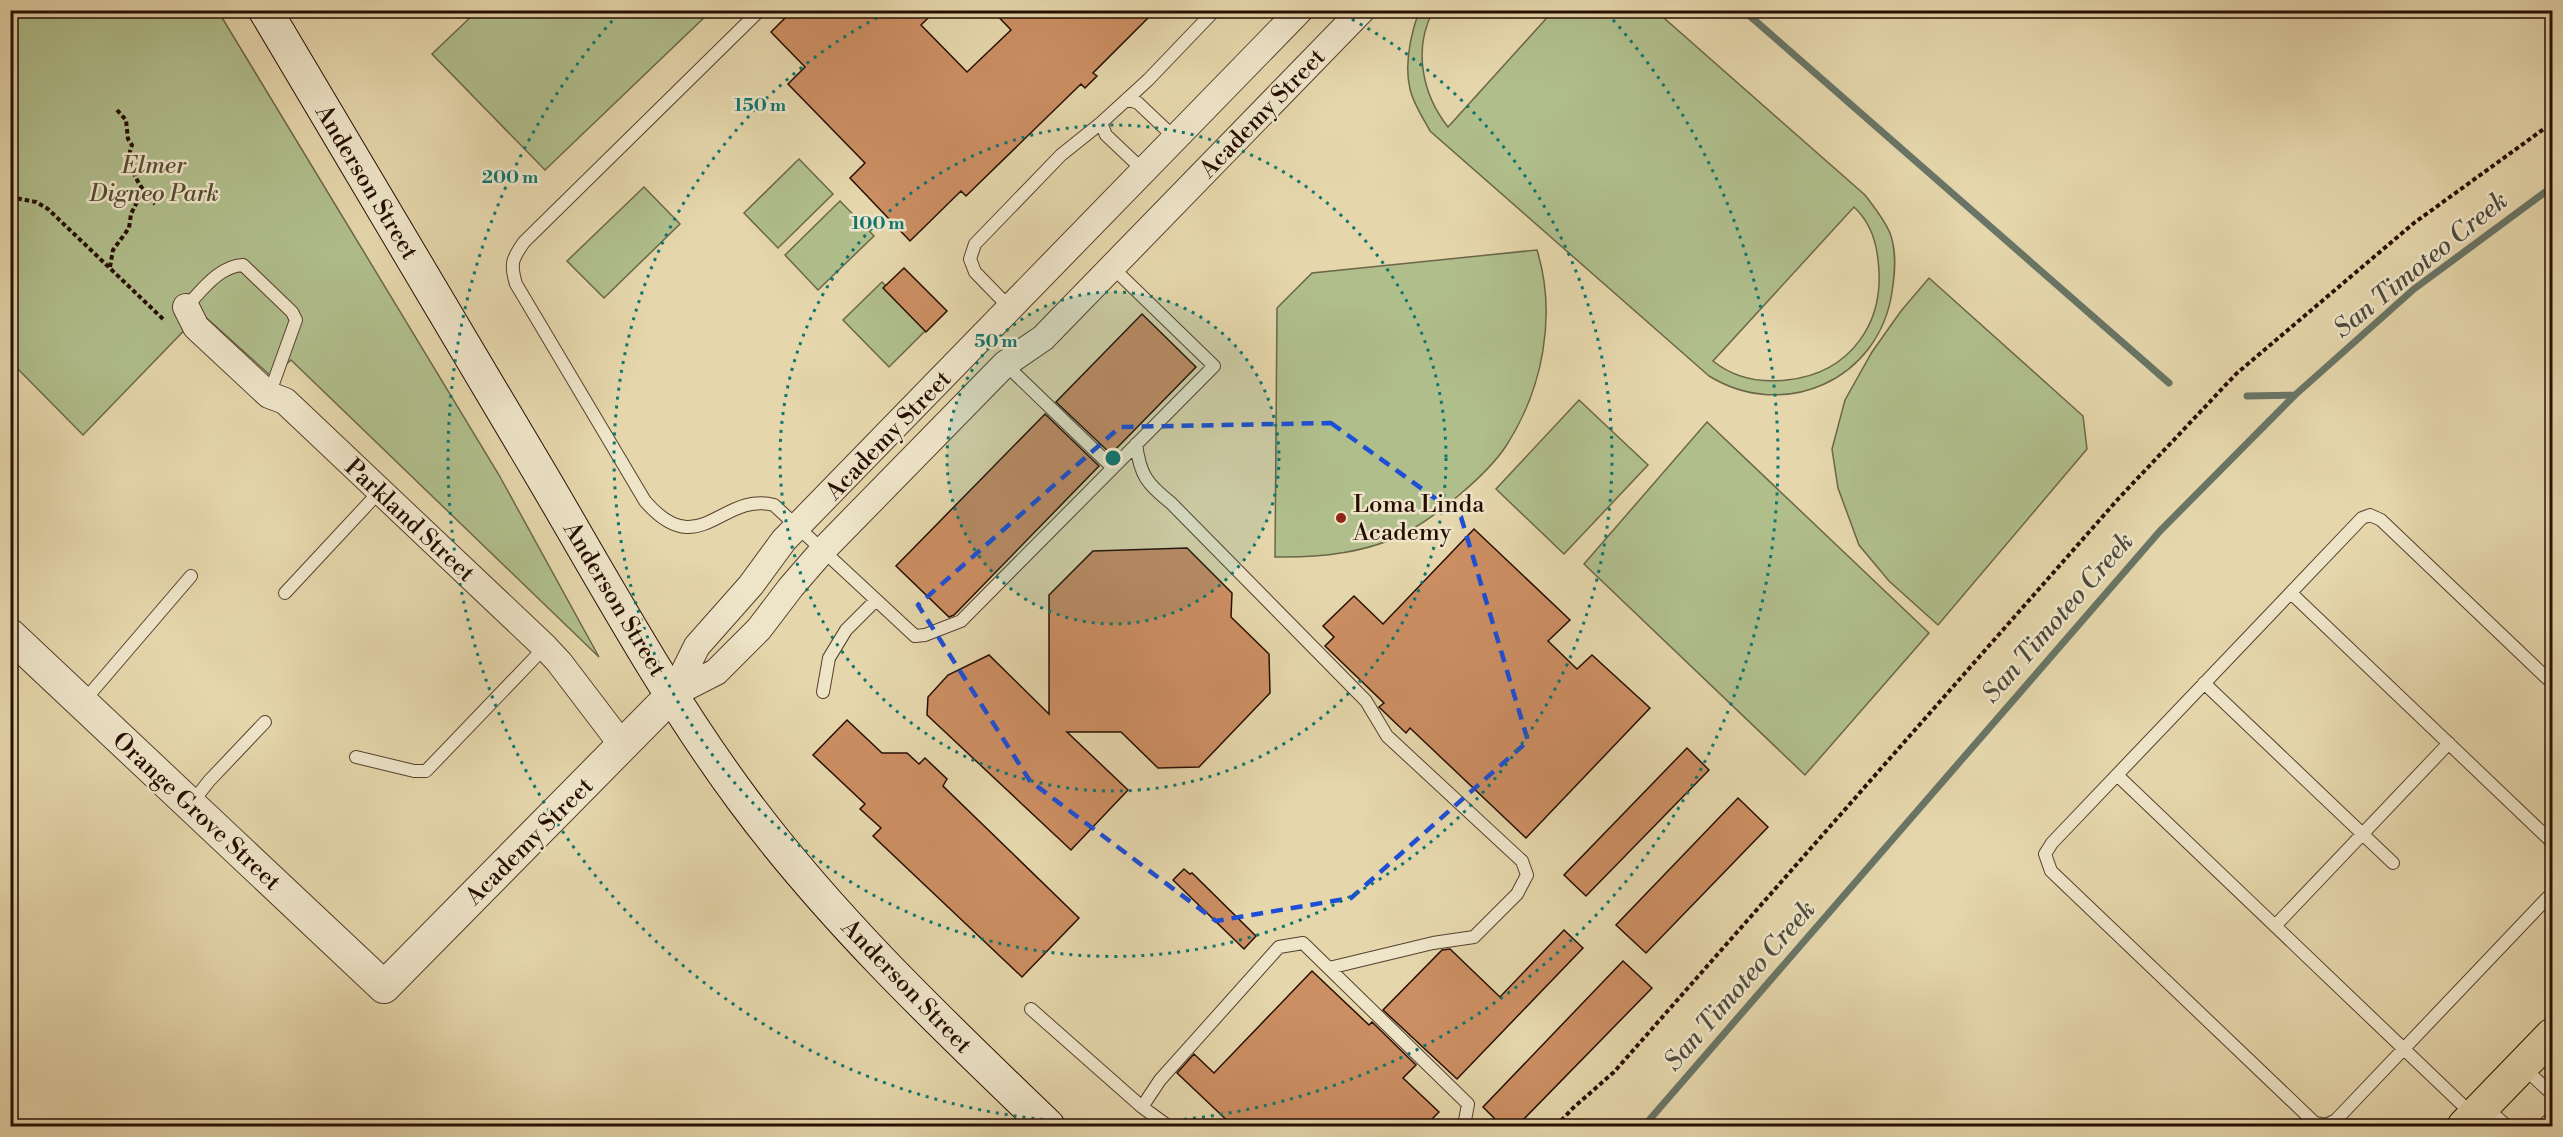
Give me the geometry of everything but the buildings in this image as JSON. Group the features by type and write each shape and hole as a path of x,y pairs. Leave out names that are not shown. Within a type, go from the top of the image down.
{"main road":[{"name":"Anderson Street","path":"265,10 673,694 743,799 816,890 911,993 1048,1126"},
{"path":"2482,1119 2523,1066 2553,1035"}],"street":[{"name":"Academy Street","path":"384,987 673,694 697,646 751,585 784,540 1145,172 1300,10"},
{"name":"Academy Street","path":"673,694 716,672 759,628 824,549 1005,364 1031,326 1340,10"},
{"name":"Academy Street","path":"1005,364 1042,338 1362,10"},
{"name":"Parkland Street","path":"176,314 196,327 269,395 285,401 545,647 623,746"},
{"name":"Orange Grove Street","path":"10,635 384,987"}],"lane":[{"path":"760,10 524,242 513,258 512,270 516,284 645,501 659,518 679,527 698,527 752,504 766,503 774,506 799,526 915,636 925,635 961,621 1214,366 1112,267"},
{"path":"1011,309 975,272 970,259 975,244 1061,155 1127,99 1215,10"},
{"path":"1127,99 1138,103 1176,139"},
{"path":"1101,123 1106,135 1145,172"},
{"path":"176,314 205,286 231,266 243,265 292,312 296,320 269,395"},
{"path":"1005,364 1113,468"},
{"path":"1136,444 1139,466 1149,486 1171,503 1366,701 1387,735 1522,861 1527,875 1517,894 1474,937 1432,943 1329,968"},
{"path":"285,593 380,491"},
{"path":"2553,683 2381,520 2370,515 2362,518 2204,683 2052,843 2045,855 2051,871 2315,1123 2326,1125 2336,1120 2553,893"},
{"path":"82,702 191,576"},
{"path":"2291,592 2553,842"},
{"path":"823,692 829,658 846,630 876,600"},
{"path":"356,758 414,771 426,771 545,647"},
{"path":"2204,683 2393,863"},
{"path":"191,805 209,781 265,722"},
{"path":"2275,926 2449,743"},
{"path":"2117,775 2404,1049 2482,1119"},
{"path":"1142,1107 1160,1080 1279,947 1304,943 1468,1104 1464,1126"},
{"path":"1031,1008 1142,1107 1168,1126"},
{"path":"2523,1066 2553,1094"},
{"path":"2543,1126 2553,1117"}],"path":[{"path":"117,110 126,120 128,139 132,145 129,158 143,190 155,204"},
{"path":"1556,1126 1573,1107 1614,1072 2119,498 2236,374 2414,223 2553,123"},
{"path":"110,267 113,250 129,228 131,214 143,190"},
{"path":"10,197 36,202 48,209 110,267 176,314"}],"highlighted area":[{"path":"1331,423 1461,517 1528,741 1351,898 1216,921 1030,781 918,605 1120,427"}],"green space":[{"name":"Elmer Digneo Park","path":"10,11 218,11 499,475 599,657 291,360 272,377 201,313 83,435 11,362"},
{"path":"477,11 711,11 545,170 432,54"},
{"path":"1419,11 1433,11 1423,41 1423,71 1432,100 1448,127 1553,11 1656,11 1865,195 1882,218 1892,240 1894,277 1883,323 1868,349 1848,369 1824,384 1796,393 1767,395 1738,389 1709,376 1430,131 1413,100 1408,79 1409,49","holes":["1854,207 1868,224 1876,245 1879,283 1870,323 1860,341 1829,367 1810,375 1787,380 1748,378 1730,372 1713,361"]},
{"path":"799,159 833,194 778,248 744,213"},
{"path":"644,187 680,224 604,298 567,261"},
{"path":"840,201 874,236 818,290 785,255"},
{"path":"1537,250 1546,300 1543,351 1537,376 1519,424 1498,457 1447,505 1419,525 1392,539 1342,553 1275,557 1277,308 1312,273"},
{"path":"1929,278 2083,416 2087,449 1938,625 1889,581 1859,545 1838,488 1832,449 1845,400 1872,352 1901,311"},
{"path":"882,282 928,328 889,367 843,320"},
{"path":"1579,400 1648,465 1564,554 1496,489"},
{"path":"1707,422 1929,633 1805,775 1584,564"}],"waterway":[{"path":"1743,10 2169,383"},
{"name":"San Timoteo Creek","path":"1644,1126 2160,531 2295,395 2414,289 2552,187"},
{"path":"2247,396 2295,395"}],"place":[{"name":"Loma Linda Academy","path":"1341,518"}]}
